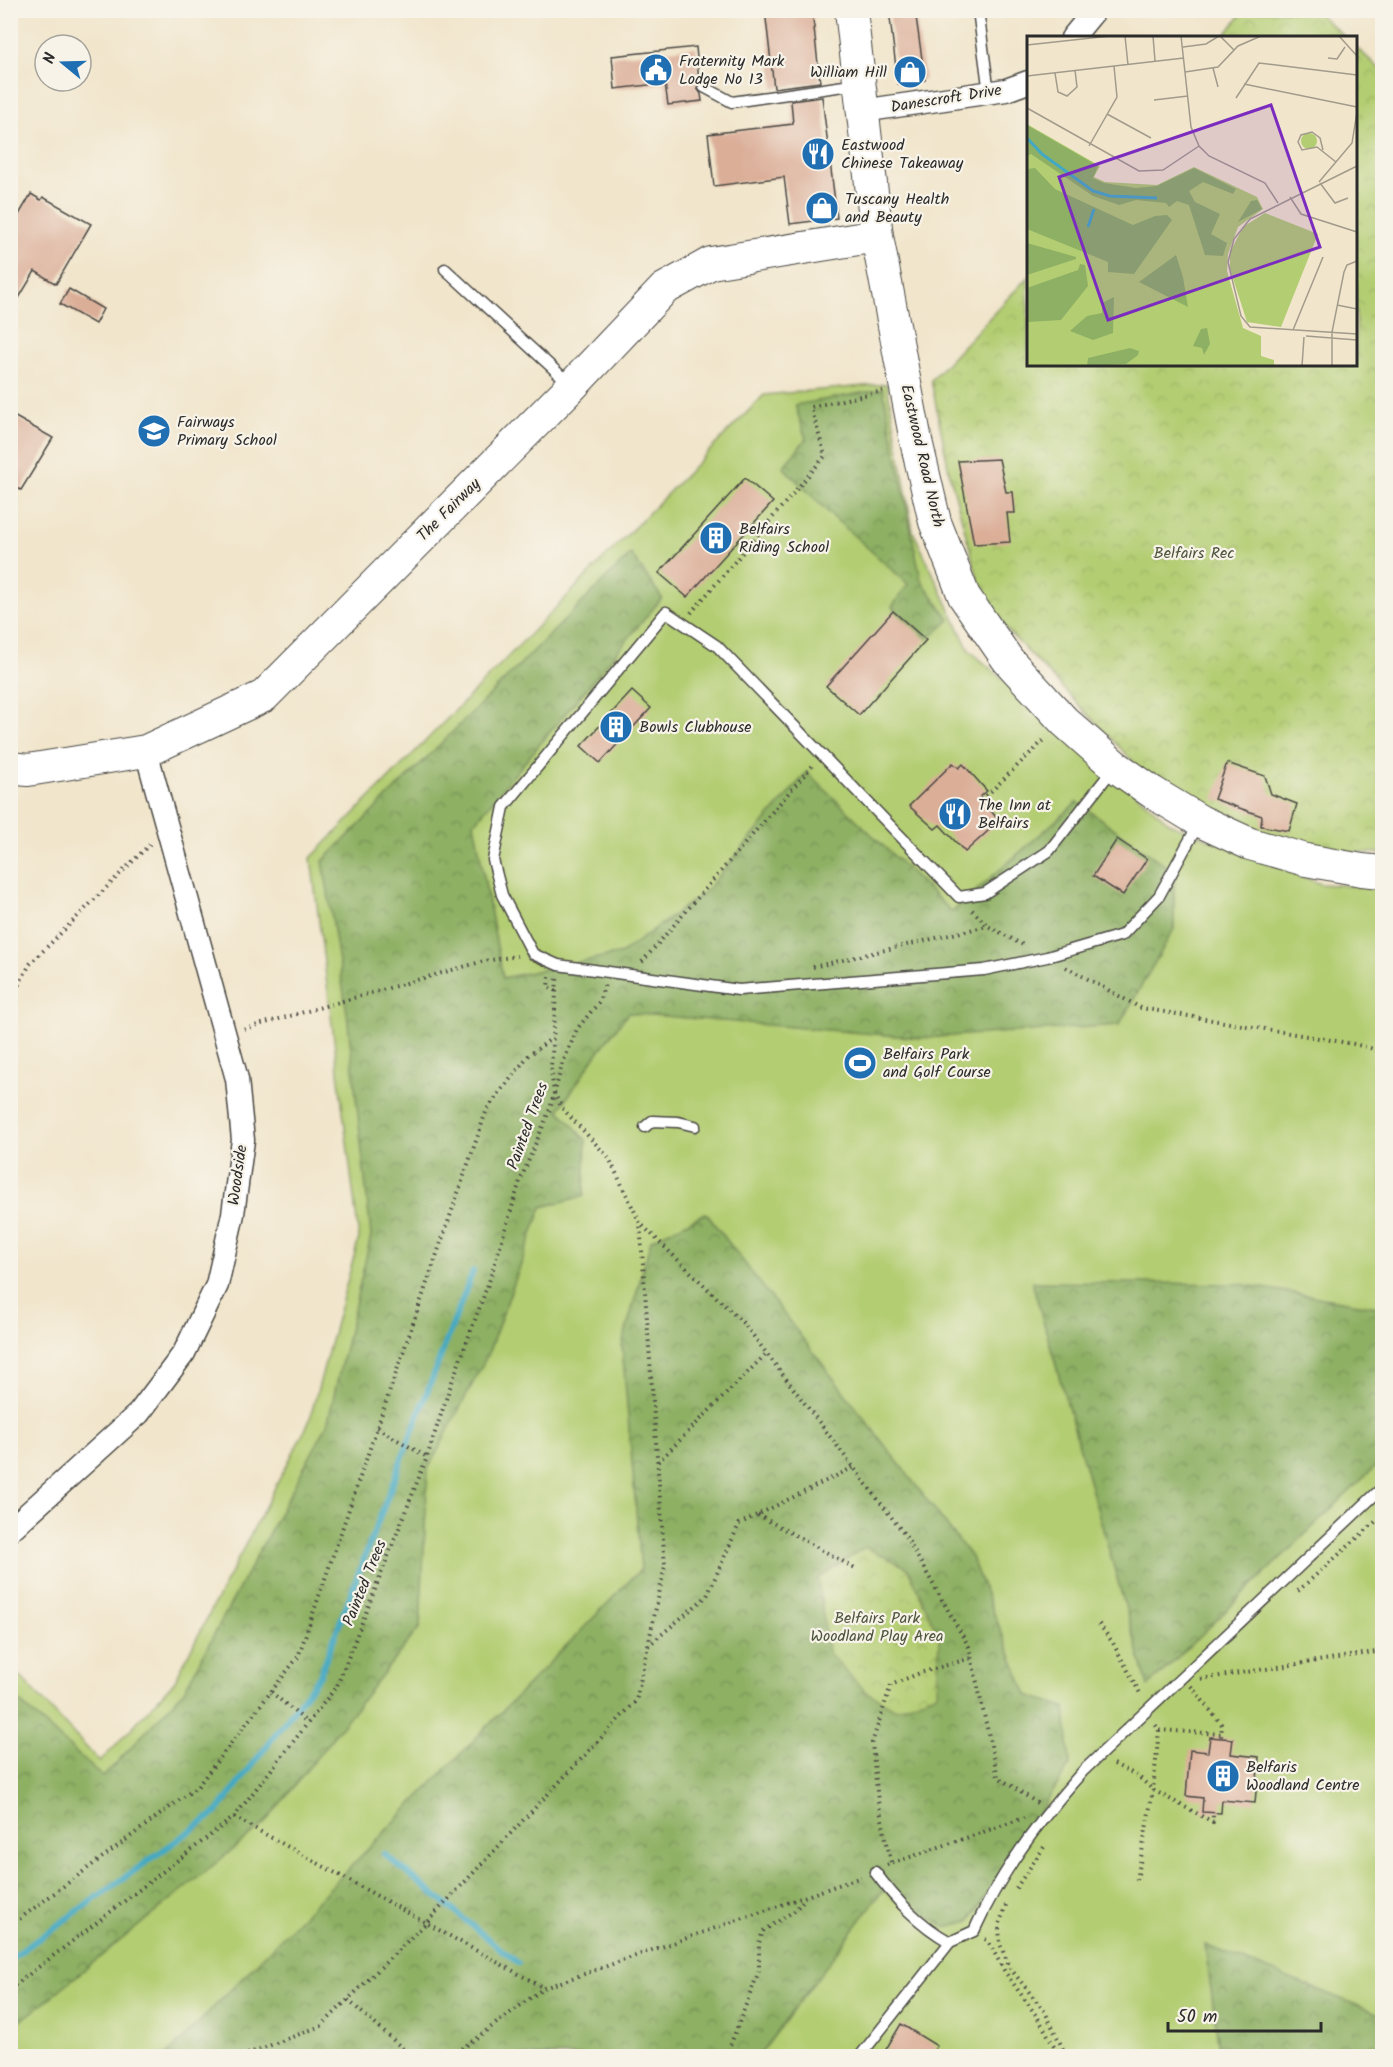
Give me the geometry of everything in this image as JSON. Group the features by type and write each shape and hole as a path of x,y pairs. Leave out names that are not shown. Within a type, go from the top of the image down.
{"street":[{"name":"Eastwood Road North","path":"851,10 878,236 906,386 934,522 964,596 1008,660 1064,721 1115,766 1200,821 1250,844 1306,860 1383,872"},
{"path":"1074,36 1095,10"},
{"name":"Danescroft Drive","path":"861,98 989,93 1027,83"},
{"name":"The Fairway","path":"10,768 28,770 146,751 264,696 572,386 664,290 711,263 878,236"},
{"name":"Woodside","path":"10,1530 140,1413 184,1353 217,1285 233,1214 243,1140 237,1079 146,751"}],"lane":[{"path":"978,10 989,93"},
{"path":"704,87 732,102 861,98"},
{"path":"445,269 572,386"},
{"path":"1115,766 1049,851 985,893 959,897 717,646 666,612 504,807 492,860 502,895 533,954 558,965 739,990 984,970 1047,957 1122,935 1159,896 1200,821"},
{"path":"645,1127 652,1121 678,1122 695,1126"},
{"path":"860,2056 950,1942 974,1931 985,1906 1048,1811 1084,1770 1383,1488"},
{"path":"874,1872 897,1900 935,1934 950,1942"}],"path":[{"path":"682,623 825,456 811,407 906,386"},
{"path":"982,800 1064,721"},
{"path":"631,974 822,755"},
{"path":"10,1001 30,964 167,827"},
{"path":"959,897 988,926 1141,1008 1354,1044 1383,1051"},
{"path":"808,969 988,926"},
{"path":"225,1034 484,961 533,954"},
{"path":"558,965 551,1070 554,1093 562,1108 609,1158 640,1223 745,1325 854,1467 905,1535 969,1647 998,1777 1048,1811 1053,1833 1013,1893"},
{"name":"Painted Trees","path":"10,1989 234,1816 337,1686 427,1457 490,1279 520,1181 550,1109 562,1065 577,1029 599,1002 609,971"},
{"path":"10,1926 197,1787 298,1657 487,1109 528,1056 552,1038"},
{"path":"242,2056 321,2026 438,1911 636,1701 665,1566 640,1223"},
{"path":"658,1462 767,1353"},
{"path":"377,1428 427,1457"},
{"path":"648,1647 707,1596 739,1524 854,1467"},
{"path":"758,1515 855,1568"},
{"path":"1099,1624 1113,1643 1159,1730 1153,1790 1137,1880"},
{"path":"1201,1679 1383,1651"},
{"path":"891,1862 878,1801 872,1743 891,1685 920,1673 971,1658"},
{"path":"1159,1730 1221,1736 1222,1725 1191,1686 1176,1683"},
{"path":"271,1692 308,1723"},
{"path":"1114,1764 1138,1776 1153,1790 1213,1822 1213,1813"},
{"path":"452,2056 544,1988 807,1897 874,1872 891,1862 1048,1811"},
{"path":"234,1816 544,1988"},
{"path":"726,2056 759,1971 759,1942 763,1931 794,1911 807,1897"},
{"path":"1007,1903 999,1925 1000,1944 1010,1968 1045,2012 1065,2056"},
{"path":"974,1931 988,1941 1005,1972 1038,2018 1060,2056"},
{"path":"348,2000 411,2056"}],"green space":[{"path":"1244,11 1315,11 1344,36 1224,36"},
{"name":"Belfairs Rec","path":"1357,48 1382,71 1382,853 1309,851 1168,798 986,608 950,476 931,380 1027,278 1027,366 1357,366"},
{"name":"Belfairs Park and Golf Course","path":"887,384 913,531 969,650 1171,824 1321,884 1382,888 1382,2056 11,2056 10,1685 20,1676 100,1762 174,1682 309,1422 359,1238 311,858 764,395"},
{"path":"883,389 921,580 950,620 928,639 892,607 908,584 831,515 783,467 806,439 795,405"},
{"path":"631,554 662,598 474,823 503,978 622,953 706,891 807,772 952,912 1077,802 1174,872 1174,929 1119,1025 921,1038 628,1013 559,1110 586,1140 584,1196 542,1207 488,1354 428,1469 420,1627 264,1824 11,2028 10,1697 12,1695 103,1777 183,1692 327,1425 371,1236 347,1013 323,861"},
{"path":"706,1213 971,1557 1027,1695 1065,1707 1070,1765 970,1921 945,1927 883,1890 759,2056 166,2056 641,1569 622,1346 651,1240"},
{"path":"1032,1282 1239,1284 1382,1308 1382,1460 1148,1686"},
{"name":"Belfairs Park Woodland Play Area","path":"865,1547 908,1568 939,1637 937,1693 896,1709 865,1691 828,1652 818,1578"},
{"path":"1205,1945 1382,2015 1382,2056 1220,2056"}],"building":[{"path":"765,10 812,10 820,82 774,88"},
{"path":"889,10 915,10 925,80 898,84"},
{"name":"Fraternity Mark Lodge No 13","path":"696,47 699,81 697,88 702,101 668,105 665,83 615,89 612,56"},
{"path":"822,97 837,218 790,224 784,177 714,186 708,134 793,124 791,101"},
{"path":"31,194 41,200 43,197 91,224 56,284 35,271 10,313 10,230"},
{"path":"69,289 103,309 95,324 60,304"},
{"path":"10,414 53,438 21,490 10,485"},
{"path":"999,459 1006,492 1013,492 1015,513 1007,513 1010,542 974,544 958,461"},
{"name":"Belfairs Riding School","path":"745,478 773,502 687,597 659,573"},
{"path":"893,611 926,640 859,715 826,686"},
{"name":"Bowls Clubhouse","path":"632,691 651,708 600,763 581,746"},
{"name":"The Inn at Belfairs","path":"953,763 959,768 963,764 987,791 980,797 999,821 965,852 940,825 935,829 909,806"},
{"path":"1227,763 1265,776 1271,794 1297,804 1289,831 1261,826 1262,816 1214,799"},
{"path":"1117,839 1147,859 1123,895 1093,876"},
{"name":"Belfaris Woodland Centre","path":"1210,1737 1233,1739 1231,1754 1259,1757 1255,1803 1222,1800 1221,1813 1202,1812 1203,1798 1186,1796 1190,1750 1208,1752"},
{"path":"901,2024 937,2046 930,2056 882,2056"}],"waterway":[{"path":"10,1959 217,1812 320,1675 473,1271"},
{"path":"384,1854 518,1963"}],"place":[{"name":"Fraternity Mark Lodge No 13","path":"656,70"},
{"name":"William Hill","path":"910,72"},
{"name":"Eastwood Chinese Takeaway","path":"818,154"},
{"name":"Tuscany Health and Beauty","path":"822,208"},
{"name":"Fairways Primary School","path":"154,431"},
{"name":"Belfairs Riding School","path":"716,538"},
{"name":"Bowls Clubhouse","path":"616,727"},
{"name":"The Inn at Belfairs","path":"955,814"},
{"name":"Belfairs Park and Golf Course","path":"860,1063"},
{"name":"Belfaris Woodland Centre","path":"1223,1776"}]}
